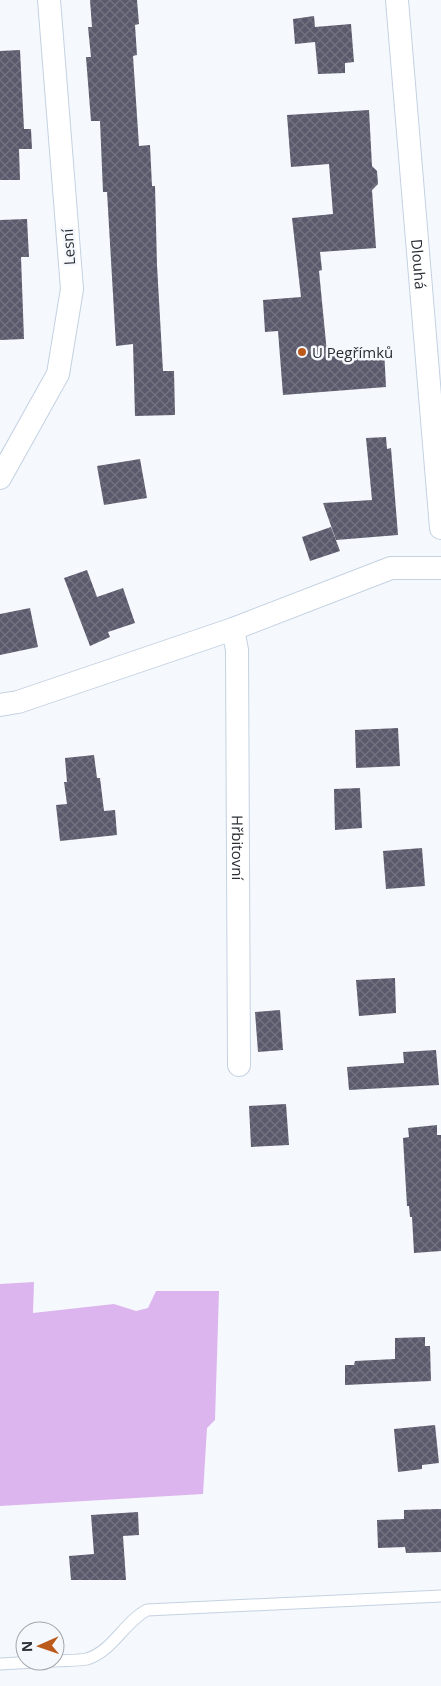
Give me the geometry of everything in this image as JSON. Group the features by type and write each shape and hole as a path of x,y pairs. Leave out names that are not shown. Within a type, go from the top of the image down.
{"street":[{"name":"Lesní","path":"0,478 58,374 72,289 49,0"},
{"name":"Dlouhá","path":"397,0 414,209 433,318 441,528"},
{"path":"0,705 18,702 233,629 391,568 441,568"},
{"name":"Hřbitovní","path":"233,629 237,650 239,1065"}],"lane":[{"path":"65,1660 85,1659 104,1650 138,1615 147,1610 441,1596"},
{"path":"0,1664 15,1663"}],"shaded area":[{"path":"34,1282 33,1313 114,1304 136,1311 148,1308 156,1291 219,1291 215,1420 207,1428 203,1494 0,1506 0,1284"}],"building":[{"path":"90,0 137,0 139,24 135,25 137,55 133,56 139,146 150,145 152,186 155,186 163,371 174,371 175,415 135,416 133,344 116,346 107,192 103,192 100,121 91,121 86,57 91,57 88,27 92,27"},
{"path":"314,16 315,27 351,24 354,62 345,63 345,73 318,74 315,42 295,44 293,19"},
{"path":"20,50 24,129 31,129 32,149 19,149 20,180 0,180 0,51"},
{"path":"369,110 372,166 377,171 378,184 372,190 376,248 320,252 322,270 319,271 327,353 384,349 386,387 283,395 278,331 265,332 263,300 301,297 292,218 333,214 329,164 291,167 287,115"},
{"path":"27,219 29,257 21,257 24,339 0,340 0,220"},
{"path":"386,437 387,449 391,448 398,535 336,540 323,503 372,500 366,438"},
{"path":"140,459 147,498 104,505 97,466"},
{"path":"331,527 340,551 310,561 302,537"},
{"path":"87,570 97,597 123,588 135,623 108,632 110,637 90,646 64,578"},
{"path":"30,608 38,647 0,655 0,614"},
{"path":"398,728 400,766 356,768 355,730"},
{"path":"94,755 97,778 100,778 104,811 115,810 117,835 60,841 56,805 67,804 64,782 67,782 65,758"},
{"path":"360,788 362,828 335,830 334,789"},
{"path":"422,848 425,886 386,889 383,851"},
{"path":"395,978 396,1013 359,1016 356,980"},
{"path":"280,1010 283,1050 258,1052 255,1012"},
{"path":"436,1050 439,1085 349,1090 347,1067 404,1063 403,1052"},
{"path":"286,1104 289,1145 251,1147 249,1106"},
{"path":"437,1125 437,1135 441,1135 441,1251 414,1253 412,1217 410,1217 409,1206 407,1206 403,1138 409,1137 408,1128"},
{"path":"425,1337 425,1346 430,1346 431,1381 345,1385 345,1365 354,1365 355,1361 395,1359 395,1338"},
{"path":"435,1425 439,1463 422,1465 422,1469 398,1472 394,1429"},
{"path":"441,1509 441,1552 406,1553 405,1547 378,1548 377,1520 404,1519 404,1510"},
{"path":"138,1512 139,1535 123,1536 126,1580 71,1580 69,1556 94,1554 91,1515"}],"place":[{"name":"U Pegřímků","path":"302,352"}]}
